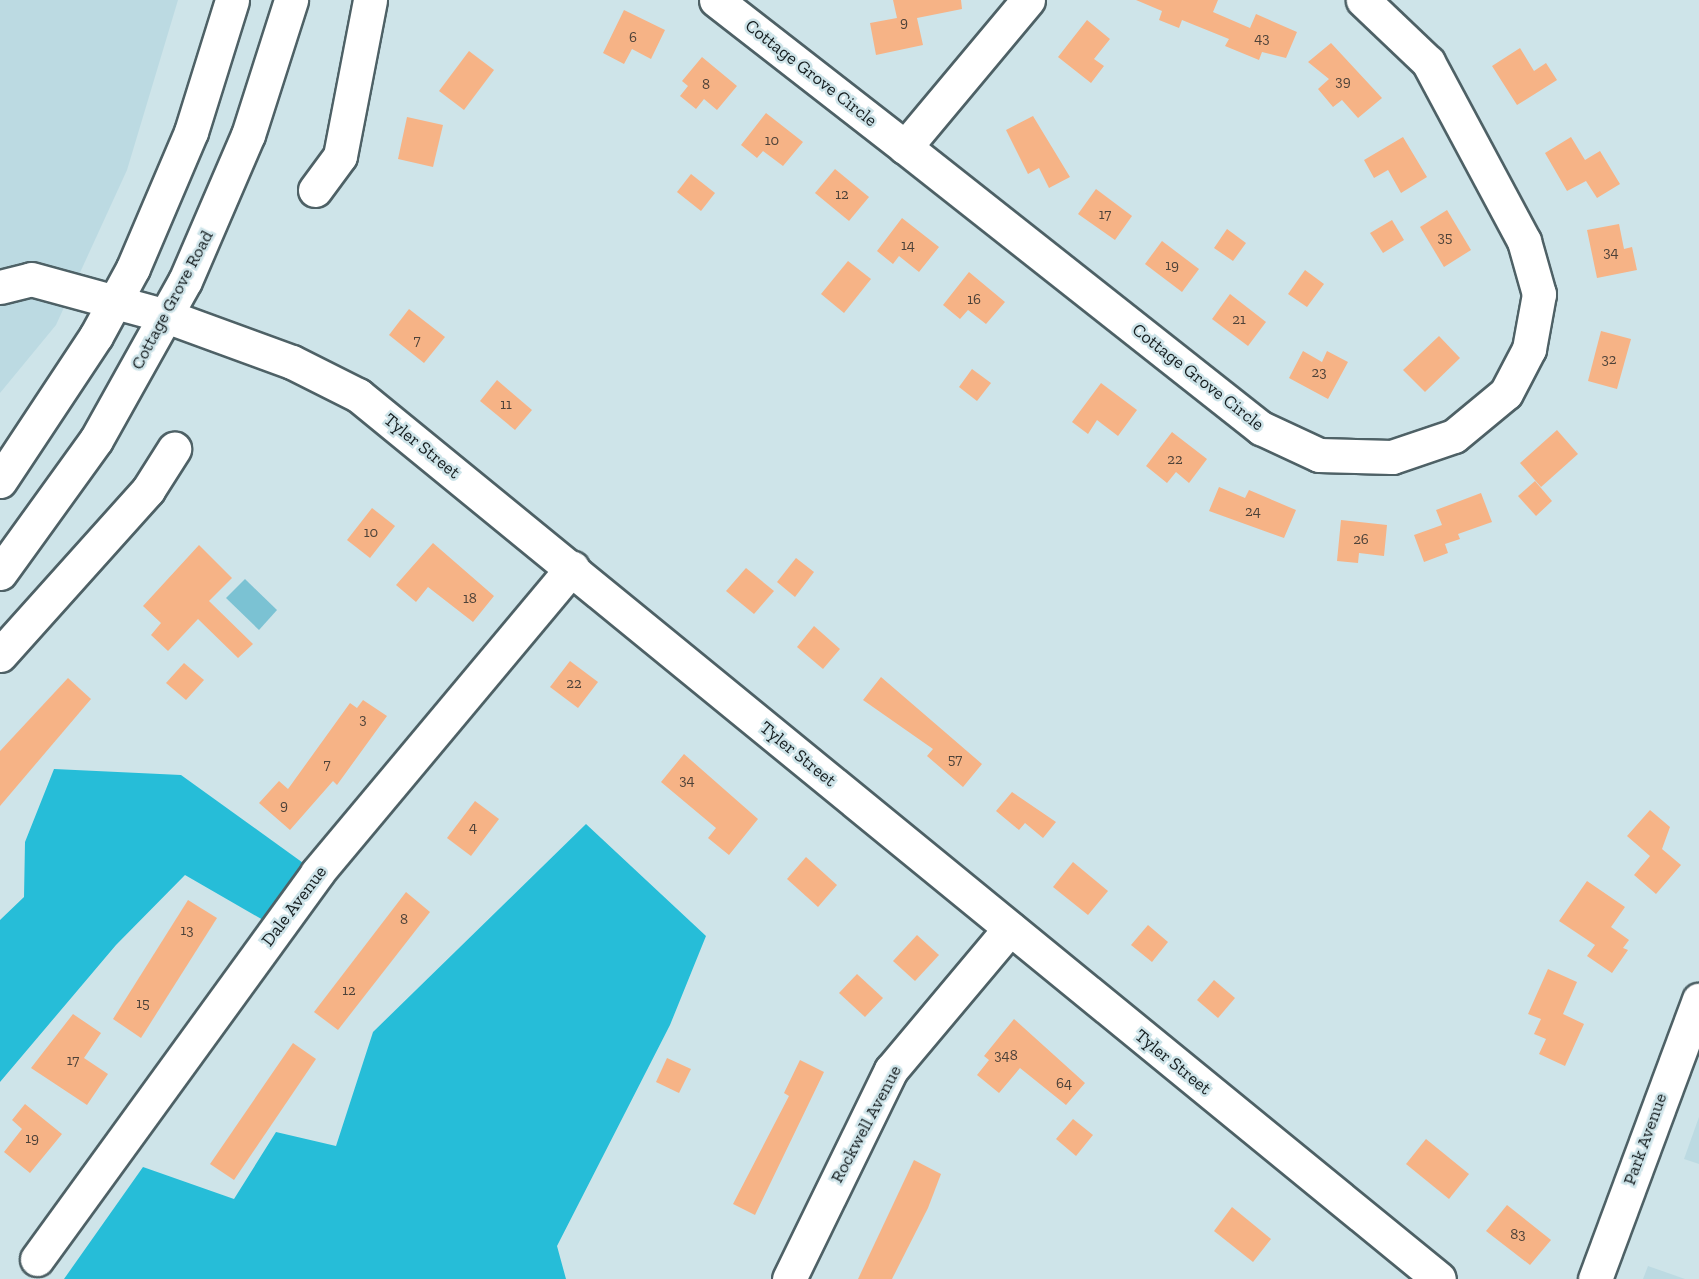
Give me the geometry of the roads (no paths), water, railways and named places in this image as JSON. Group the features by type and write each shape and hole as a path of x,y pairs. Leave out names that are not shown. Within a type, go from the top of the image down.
{"street":[{"path":"0,481 115,302 191,132 232,0"},
{"name":"Cottage Grove Road","path":"0,573 96,440 166,316 218,211 291,0"},
{"path":"315,190 340,156 370,0"},
{"name":"Cottage Grove Circle","path":"716,0 1261,428 1319,455 1392,457 1455,435 1506,393 1529,349 1539,294 1524,241 1428,62 1363,0"},
{"path":"905,147 1028,0"},
{"name":"Tyler Street","path":"0,287 31,279 166,316 292,362 358,395 1439,1279"},
{"path":"0,656 148,490 174,449"},
{"name":"Dale Avenue","path":"37,1259 317,873 572,568"},
{"name":"Rockwell Avenue","path":"789,1279 891,1070 1010,928"},
{"name":"Park Avenue","path":"1595,1279 1699,1000"}]}
